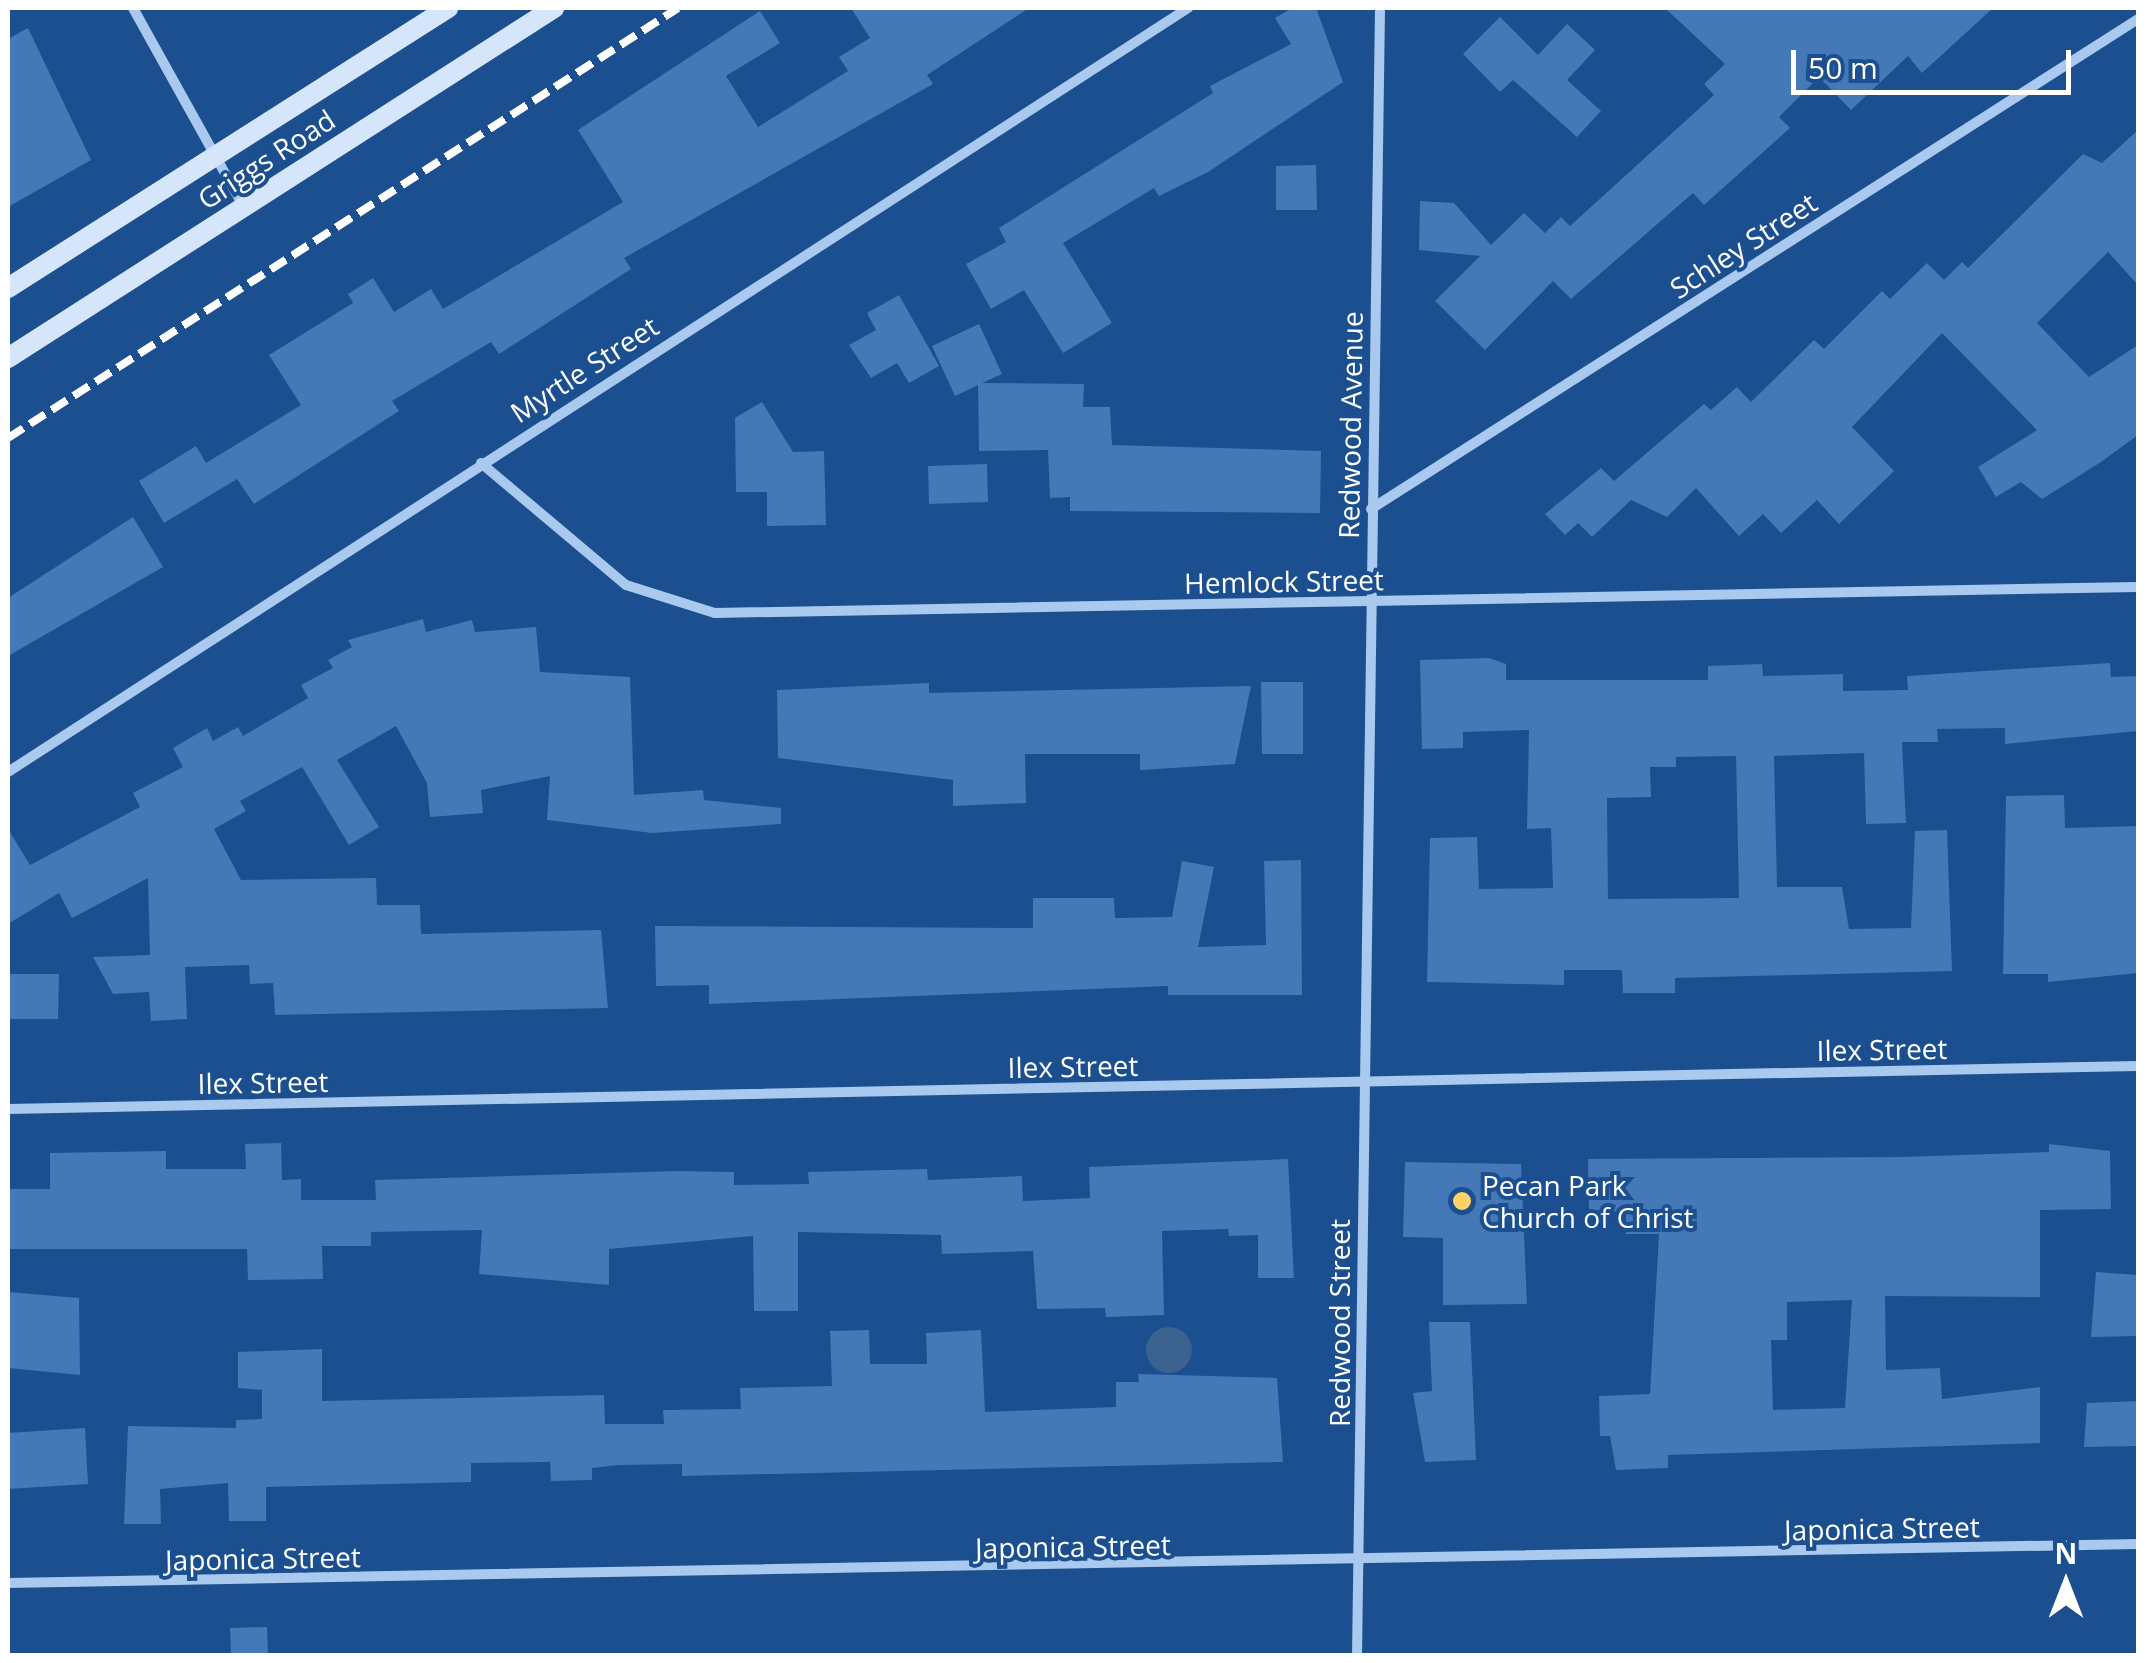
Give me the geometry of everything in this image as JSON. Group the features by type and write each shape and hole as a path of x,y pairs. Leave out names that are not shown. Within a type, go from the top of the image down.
{"main road":[{"name":"Griggs Road","path":"8,288 448,8"},
{"name":"Griggs Road","path":"8,358 554,8"}],"street":[{"path":"133,8 243,206"},
{"name":"Myrtle Street","path":"8,772 480,462 1188,8"},
{"name":"Redwood Avenue","path":"1363,1084 1380,8"},
{"name":"Schley Street","path":"1371,509 2138,19"},
{"name":"Hemlock Street","path":"480,462 626,586 670,606 760,613 2138,587"},
{"name":"Ilex Street","path":"8,1109 2138,1066"},
{"name":"Redwood Street","path":"1360,1564 1363,1084"},
{"name":"Japonica Street","path":"8,1582 1360,1564 2138,1544"},
{"path":"1356,1656 1360,1564"}],"water":[{"path":"1169,1327 1186,1333 1192,1350 1186,1367 1169,1373 1152,1367 1146,1350 1152,1333"}],"building":[{"path":"851,8 1029,8 927,75 933,84 624,258 631,269 499,354 491,342 392,401 399,411 254,504 237,479 164,523 139,481 196,446 206,463 301,405 269,355 353,303 348,294 373,278 394,312 431,289 443,309 623,202 578,130 760,11 780,43 726,76 758,127 848,71 839,57 870,38"},
{"path":"1292,8 1316,8 1343,82 1208,172 1159,196 1154,188 1063,243 1112,323 1063,353 1024,290 991,309 966,264 1006,242 999,228 1213,93 1210,86 1291,44 1275,18"},
{"path":"1665,8 1993,8 1922,73 1908,56 1851,110 1819,77 1779,117 1790,128 1704,205 1693,193 1571,299 1553,281 1485,350 1435,301 1480,256 1419,250 1420,201 1454,203 1491,245 1524,213 1545,233 1561,217 1570,226 1714,95 1704,84 1725,64"},
{"path":"1500,17 1538,55 1567,24 1595,50 1567,80 1601,111 1577,137 1513,80 1500,92 1463,54"},
{"path":"28,28 91,160 8,207 8,39"},
{"path":"2138,130 2138,285 2108,252 2037,323 2089,377 2138,345 2138,435 2101,462 2042,499 2021,482 1996,497 1978,467 2037,430 1942,333 1852,427 1894,471 1839,524 1817,500 1781,533 1763,514 1739,536 1696,488 1667,517 1631,500 1592,537 1578,523 1565,535 1545,514 1601,468 1614,481 1704,404 1711,410 1737,387 1751,402 1814,340 1824,349 1882,291 1890,299 1927,263 1944,280 1962,262 1968,268 2083,154 2102,163"},
{"path":"1316,165 1317,210 1276,210 1276,166"},
{"path":"899,295 939,366 909,383 897,363 871,378 849,345 876,330 867,313"},
{"path":"979,324 1002,374 982,383 1084,384 1083,407 1110,407 1112,445 1321,451 1320,513 1070,511 1070,497 1050,498 1048,450 979,451 978,385 955,396 932,346"},
{"path":"762,402 793,452 824,451 826,525 767,526 767,492 736,492 735,418"},
{"path":"987,464 988,502 929,504 928,466"},
{"path":"133,517 163,567 8,656 8,598"},
{"path":"423,619 426,632 472,620 475,632 536,627 540,672 630,677 634,795 703,790 704,800 781,808 781,824 652,833 547,820 550,776 481,790 483,813 430,817 427,783 396,726 337,760 379,827 349,845 302,767 240,801 246,811 214,829 241,880 376,878 377,905 420,905 421,934 601,930 608,1008 275,1015 273,983 250,984 249,965 185,967 187,1019 151,1021 149,992 113,994 93,957 150,955 148,878 72,918 59,893 8,924 8,829 30,865 140,807 133,793 183,767 173,748 207,728 213,741 238,727 243,736 308,698 301,685 333,668 328,660 352,647 348,640"},
{"path":"1489,658 1506,664 1506,680 1708,680 1708,666 1762,664 1763,676 1843,674 1843,691 1908,690 1907,676 2110,663 2111,677 2138,676 2138,731 2005,744 2005,728 1937,729 1938,742 1902,742 1906,823 1866,824 1864,753 1774,756 1777,887 1842,887 1849,929 1911,928 1915,831 1947,830 1952,971 1675,978 1675,993 1623,993 1622,970 1564,970 1564,985 1427,982 1430,838 1477,837 1479,889 1553,888 1551,828 1527,829 1529,730 1463,732 1463,748 1422,749 1420,660","holes":["1736,756 1739,898 1608,899 1607,798 1651,797 1650,767 1676,767 1676,757"]},
{"path":"1261,682 1303,682 1303,754 1262,754"},
{"path":"929,683 929,693 1251,686 1235,764 1140,770 1140,754 1025,754 1026,803 953,806 953,780 778,758 777,690"},
{"path":"2064,795 2065,828 2138,826 2138,973 2048,982 2048,974 2003,974 2006,796"},
{"path":"1301,860 1302,995 1168,995 1168,986 709,1004 709,985 656,986 655,926 1033,928 1033,898 1114,898 1115,918 1172,917 1182,861 1214,867 1198,947 1266,945 1264,861"},
{"path":"8,974 59,974 58,1019 8,1019"},
{"path":"281,1143 282,1180 301,1179 301,1200 376,1200 375,1180 678,1171 734,1172 734,1185 809,1184 808,1172 927,1169 928,1180 1022,1176 1023,1201 1090,1198 1089,1167 1288,1159 1294,1278 1258,1278 1258,1235 1229,1236 1228,1229 1162,1231 1164,1315 1106,1317 1105,1308 1037,1309 1033,1251 942,1254 941,1235 798,1232 798,1311 754,1311 753,1236 609,1249 609,1285 479,1274 482,1230 371,1232 371,1246 322,1246 323,1279 248,1280 247,1249 8,1249 8,1189 50,1189 50,1153 166,1151 166,1169 246,1169 245,1144"},
{"path":"2049,1144 2110,1151 2111,1209 2040,1210 2040,1297 1885,1296 1886,1370 1940,1368 1942,1399 2040,1387 2040,1443 1668,1455 1668,1468 1616,1470 1610,1436 1600,1436 1599,1396 1650,1394 1659,1234 1626,1234 1626,1211 1589,1212 1588,1159 2049,1152","holes":["1852,1300 1845,1408 1773,1410 1771,1340 1787,1340 1787,1302"]},
{"name":"Pecan Park Church of Christ","path":"1405,1162 1521,1164 1527,1304 1443,1305 1443,1238 1403,1237"},
{"path":"2096,1272 2138,1275 2138,1336 2091,1337"},
{"path":"8,1292 79,1298 80,1375 8,1368"},
{"path":"1429,1322 1470,1322 1476,1460 1425,1462 1413,1393 1432,1391"},
{"path":"869,1330 870,1364 927,1364 926,1333 981,1330 985,1412 1116,1407 1116,1382 1139,1382 1138,1374 1277,1378 1283,1462 682,1476 682,1464 619,1465 592,1468 592,1480 551,1481 550,1462 471,1463 471,1482 266,1487 266,1521 229,1521 228,1483 160,1489 161,1524 124,1524 128,1426 236,1428 236,1420 262,1419 262,1390 238,1388 238,1352 322,1349 322,1401 604,1395 605,1424 664,1424 663,1410 741,1409 740,1388 832,1386 830,1331"},
{"path":"2138,1401 2138,1446 2084,1447 2087,1403"},
{"path":"85,1428 88,1484 8,1489 8,1433"},
{"path":"267,1627 268,1656 231,1656 230,1628"}],"railway":[{"path":"8,438 678,8"}],"place":[{"name":"Pecan Park Church of Christ","path":"1462,1201"}]}
